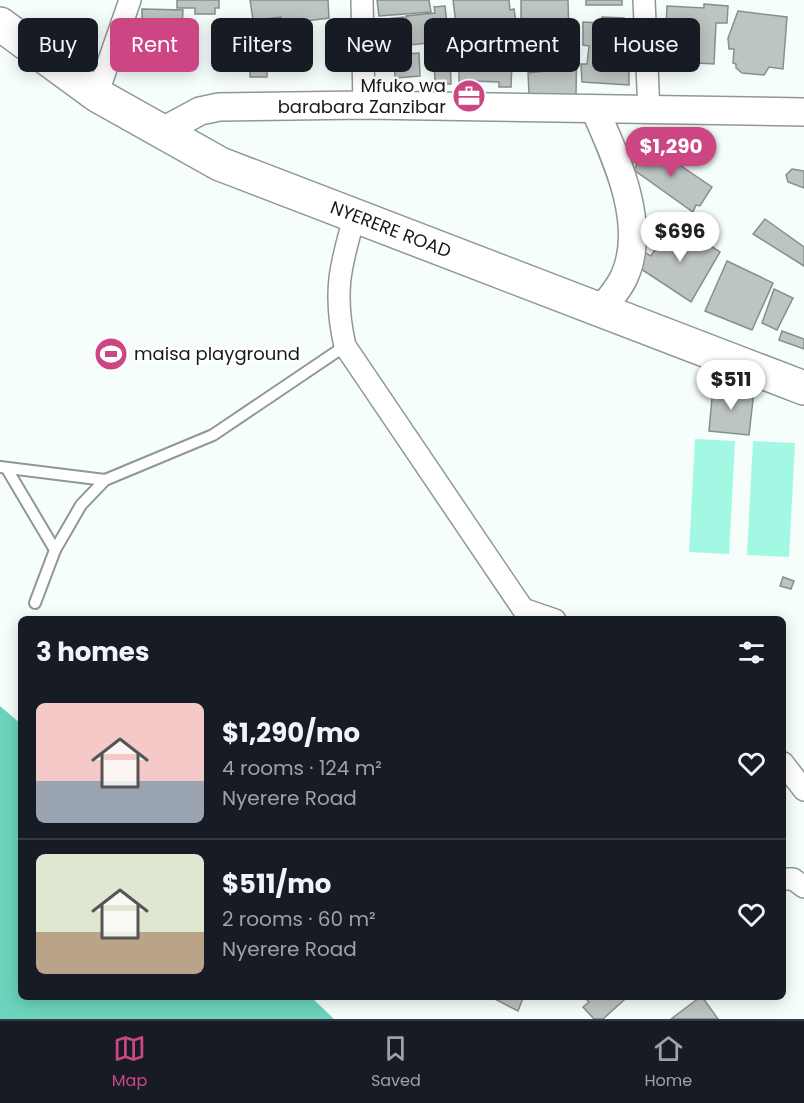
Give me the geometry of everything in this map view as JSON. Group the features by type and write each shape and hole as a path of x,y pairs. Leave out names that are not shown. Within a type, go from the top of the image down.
{"main road":[{"name":"NYERERE ROAD","path":"0,24 97,95 220,164 804,388"}],"street":[{"path":"97,95 130,0"},
{"path":"362,0 364,105"},
{"path":"644,0 649,111"},
{"path":"161,132 200,111 219,107 364,105 804,112"},
{"path":"595,110 627,189 632,237 625,276 601,310"},
{"path":"355,215 337,288 338,315 345,346 527,614"},
{"path":"786,767 804,790"},
{"path":"786,879 793,879 804,887"}],"lane":[{"path":"35,603 55,550 81,505 105,480 213,435 345,346"},
{"path":"4,468 105,480"},
{"path":"4,468 55,550"}],"shaded area":[{"path":"695,439 735,441 729,554 689,552"},
{"path":"753,441 795,443 789,557 747,555"},
{"path":"0,706 18,721 18,1000 314,1000 334,1019 0,1019"}],"building":[{"path":"177,0 219,0 219,8 215,8 215,14 195,14 195,8 177,8"},
{"path":"250,0 328,0 329,18 313,20 313,18 253,18"},
{"path":"377,0 429,0 431,12 379,16"},
{"path":"453,0 509,0 510,10 514,9 515,18 455,18"},
{"path":"521,0 568,0 568,18 521,18"},
{"path":"586,0 622,0 622,5 586,5"},
{"path":"704,4 728,6 727,23 716,23 714,64 700,63 700,18 666,18 667,6 704,8"},
{"path":"445,6 446,18 424,18 424,44 412,45 412,18 406,18 406,16 435,13 434,7"},
{"path":"142,9 183,10 182,18 142,18"},
{"path":"738,11 787,17 783,69 769,67 764,75 742,73 736,68 736,64 733,63 734,49 729,49 728,38"},
{"path":"583,22 592,22 592,72 629,72 629,85 582,82 581,64 587,64 589,46 583,45"},
{"path":"419,53 420,76 395,78 395,72 412,72 412,54"},
{"path":"250,72 267,72 267,77 250,77"},
{"path":"435,72 451,72 451,84 435,84"},
{"path":"459,72 512,72 511,87 499,87 499,82 471,81 471,86 459,86"},
{"path":"576,72 576,96 529,94 528,73"},
{"path":"647,143 712,187 700,206 696,205 693,212 634,170 637,164 633,161"},
{"path":"792,169 804,171 804,188 788,182 786,175"},
{"path":"765,219 804,247 804,266 753,234"},
{"path":"688,231 720,252 691,302 635,265 644,252 651,256 663,237"},
{"path":"727,261 773,283 752,330 705,311"},
{"path":"774,289 793,298 777,330 762,323"},
{"path":"782,331 804,339 804,349 779,340"},
{"path":"713,387 754,391 749,435 709,431"},
{"path":"783,577 794,581 791,589 780,586"},
{"path":"497,1000 522,1000 518,1011"},
{"path":"587,1000 624,1000 603,1019 594,1019 583,1007 589,1002"},
{"path":"696,1000 704,1000 718,1019 671,1019"}],"place":[{"name":"Mfuko wa barabara Zanzibar","path":"469,96"},
{"name":"maisa playground","path":"111,354"}]}
